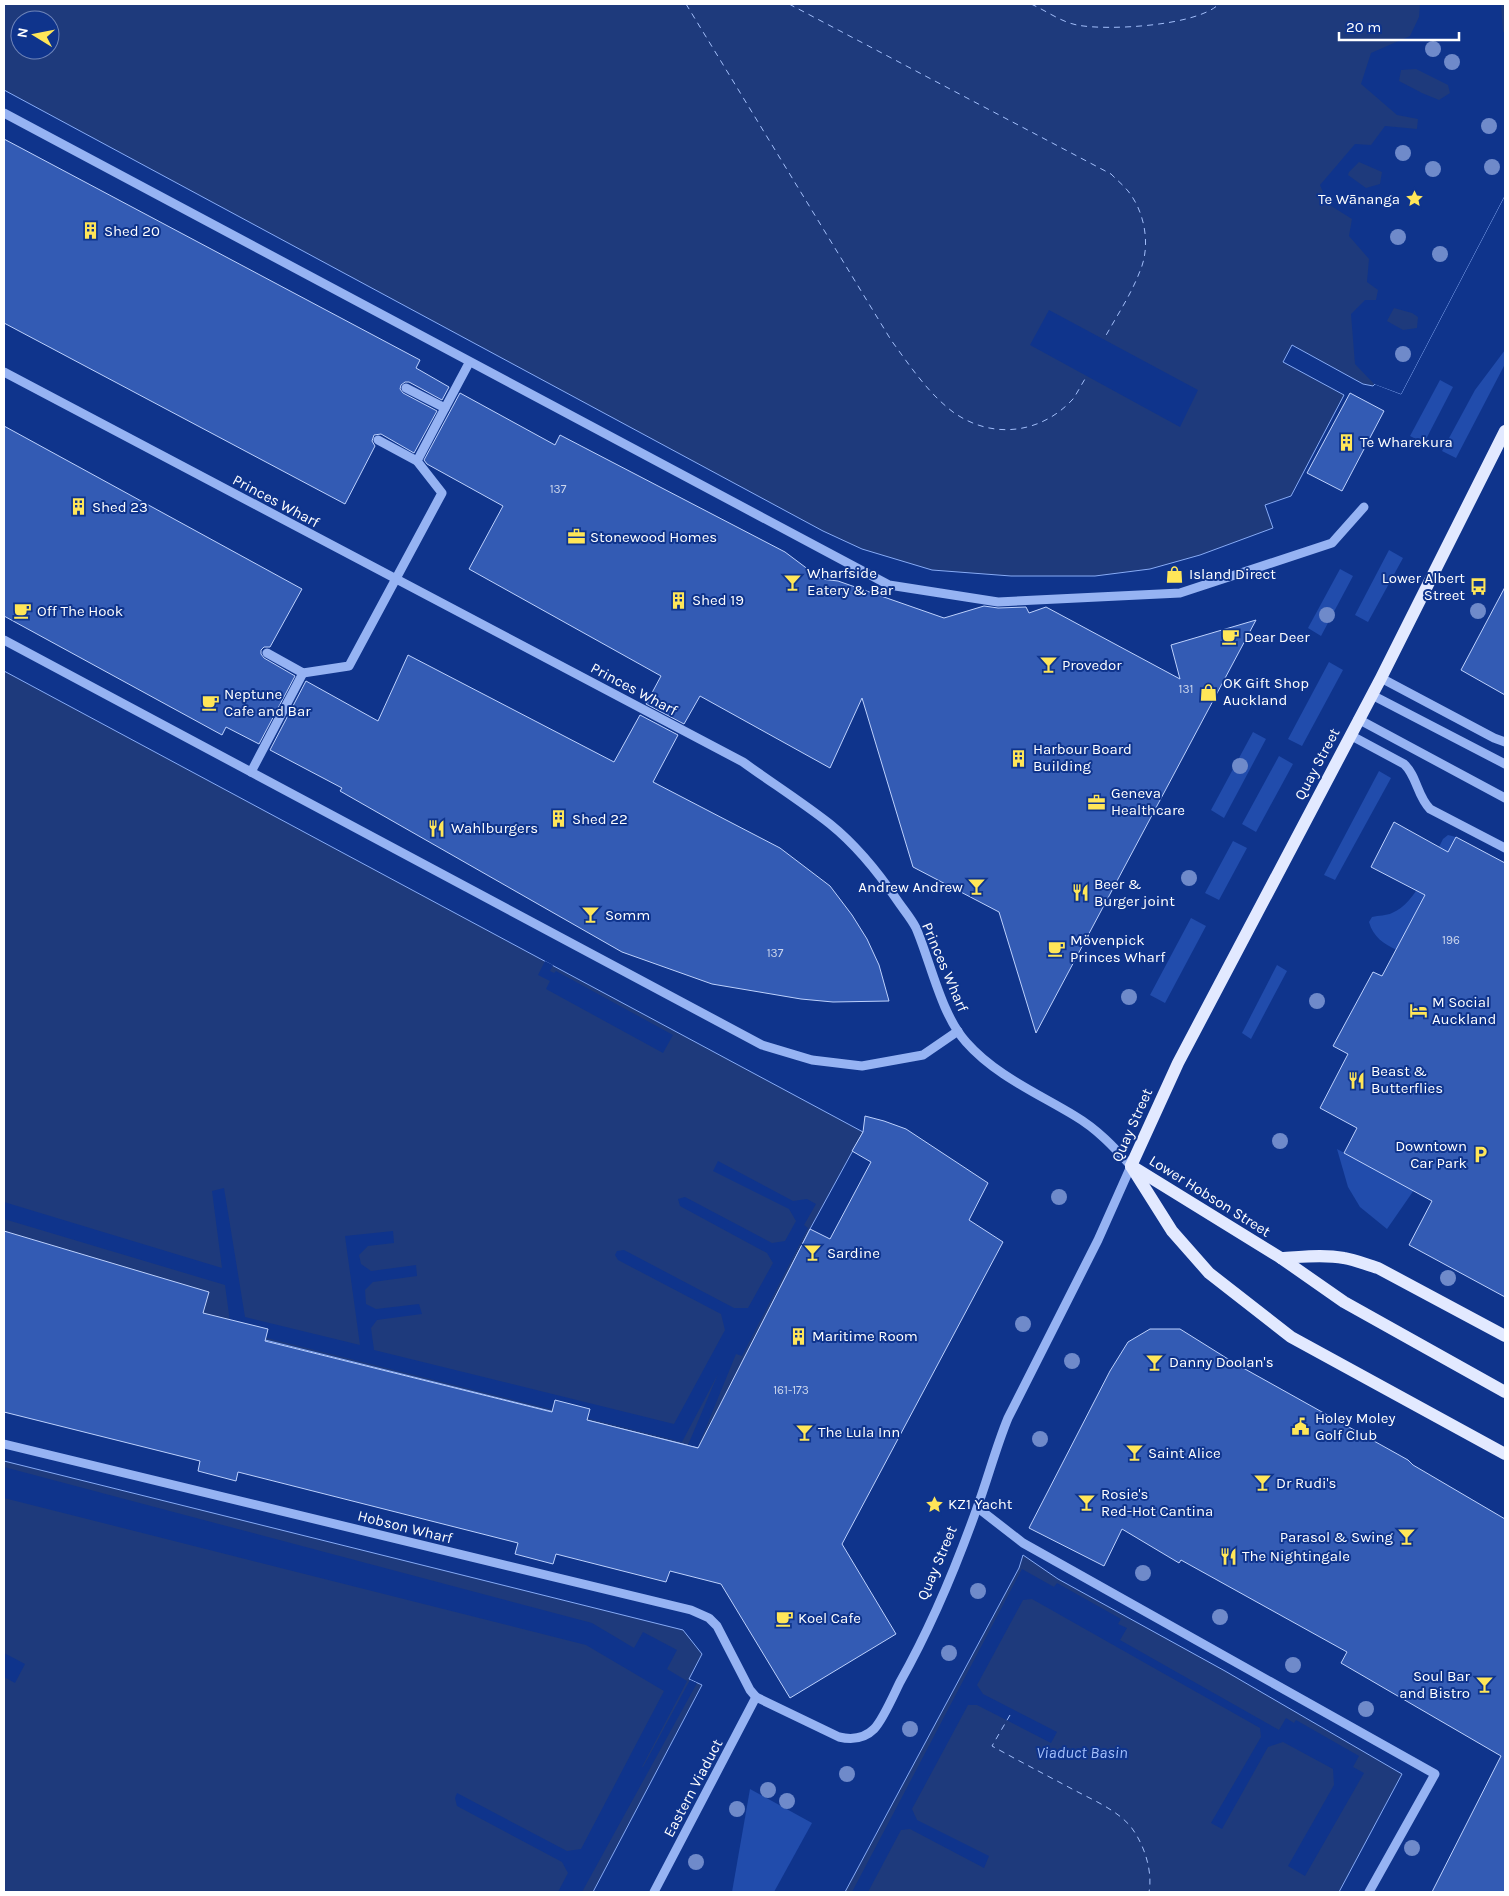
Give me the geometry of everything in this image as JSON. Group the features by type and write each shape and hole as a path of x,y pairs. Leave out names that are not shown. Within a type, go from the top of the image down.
{"main road":[{"name":"Quay Street","path":"1131,1166 1178,1063 1381,678 1505,431"},
{"name":"Lower Hobson Street","path":"1131,1166 1281,1258 1344,1302 1505,1392"},
{"name":"Lower Hobson Street","path":"1131,1166 1172,1231 1190,1253 1209,1273 1284,1332 1505,1454"},
{"path":"1281,1258 1327,1256 1345,1258 1369,1265 1505,1336"}],"street":[{"path":"4,113 889,586 998,602 1180,593 1332,543 1364,507"},
{"path":"417,461 469,362"},
{"name":"Princes Wharf","path":"4,372 743,762 830,824 861,853 888,887 915,927 958,1031 977,1053 1032,1093 1076,1116 1112,1145 1131,1166"},
{"path":"406,388 445,408"},
{"path":"267,653 303,673 349,666 442,493 417,461 378,440"},
{"path":"4,640 762,1045 812,1060 862,1066 923,1055 958,1031"},
{"path":"251,772 303,673"},
{"path":"1381,678 1505,742"},
{"path":"1372,695 1505,764"},
{"path":"1358,719 1505,798"},
{"path":"1350,735 1404,764 1410,771 1424,802 1430,809 1505,848"},
{"name":"Quay Street","path":"756,1697 839,1737 852,1740 864,1736 875,1728 911,1662 946,1587 978,1508 999,1439 1008,1418 1098,1240 1131,1166"},
{"name":"Hobson Wharf","path":"4,1444 699,1613 713,1622 720,1632 756,1697"},
{"path":"978,1508 1023,1543 1435,1774 1369,1892"},
{"name":"Eastern Viaduct","path":"654,1892 756,1697"}],"shaded area":[{"path":"1505,350 1505,364 1456,458 1442,451 1475,390"},
{"path":"1440,380 1453,387 1424,443 1410,436"},
{"path":"1389,550 1403,558 1368,622 1355,615"},
{"path":"1340,569 1353,576 1321,636 1308,628"},
{"path":"1329,662 1343,670 1302,746 1288,739"},
{"path":"1253,732 1266,739 1224,818 1211,810"},
{"path":"1279,756 1293,764 1256,832 1242,824"},
{"path":"1379,771 1391,778 1335,880 1324,875"},
{"path":"1448,835 1456,837 1397,950 1373,932 1369,922 1372,917 1392,913 1409,900 1422,881 1443,839"},
{"path":"1233,841 1247,848 1219,900 1205,893"},
{"path":"1191,918 1206,926 1165,1003 1150,995"},
{"path":"1277,965 1287,971 1251,1039 1242,1033"},
{"path":"1337,1149 1414,1190 1387,1229 1360,1207 1348,1187"},
{"path":"750,1789 812,1823 774,1892 732,1892"}],"water":[{"path":"4,4 1505,4 1505,195 1401,394 1375,384 1373,386 1363,384 1292,345 1283,362 1344,395 1291,496 1265,505 1273,528 1200,555 1150,569 1095,576 1011,576 932,570 862,549 823,531 4,90"},
{"path":"4,671 863,1132 810,1229 699,1448 4,1275"},
{"path":"4,1461 683,1630 702,1654 689,1679 702,1685 593,1892 4,1892"},
{"name":"Viaduct Basin","path":"1023,1555 1058,1579 1225,1671 1402,1774 1339,1892 845,1892 1019,1568"}],"pier":[{"name":"Te Wānanga","path":"1420,4 1501,4 1503,32 1505,32 1505,195 1401,394 1374,384 1355,364 1351,314 1365,300 1376,300 1378,290 1367,282 1369,259 1349,236 1352,219 1328,204 1320,185 1355,144 1371,145 1385,126 1417,129 1418,119 1397,115 1361,84 1371,53 1410,36 1419,17","holes":["1416,69 1448,85 1450,93 1439,100 1399,81 1401,70","1359,162 1382,172 1380,184 1366,188 1348,175","1394,308 1412,313 1418,317 1417,328 1403,330 1387,321"]},
{"path":"1049,310 1198,390 1180,427 1030,345"},
{"path":"545,961 553,965 550,971 554,973 556,971 673,1035 663,1053 546,989 550,981 538,975"},
{"path":"718,1161 793,1201 807,1199 816,1204 804,1225 808,1228 742,1356 736,1354 698,1447 688,1445 718,1374 682,1442 231,1329 225,1285 4,1219 4,1202 222,1268 212,1191 224,1188 245,1317 360,1345 345,1236 393,1231 394,1243 368,1246 359,1255 361,1264 371,1271 416,1265 417,1276 373,1282 365,1290 366,1304 376,1309 419,1304 422,1314 377,1320 371,1328 374,1350 674,1424 725,1330 721,1314 618,1260 615,1255 617,1251 624,1250 734,1308 748,1308 773,1263 767,1253 680,1206 678,1199 685,1197 772,1243 785,1241 796,1221 789,1209 713,1171"},
{"path":"4,1467 592,1623 634,1648 643,1632 677,1650 667,1669 687,1681 642,1767 690,1680 697,1683 582,1892 558,1892 568,1873 562,1862 457,1806 455,1798 457,1793 567,1851 581,1849 664,1691 586,1645 4,1498"},
{"path":"1022,1569 1054,1587 1057,1583 1121,1619 1118,1624 1127,1628 1120,1640 1279,1730 1286,1718 1294,1723 1296,1720 1359,1756 1353,1767 1364,1773 1305,1876 1288,1866 1334,1785 1333,1769 1283,1742 1268,1747 1222,1829 1211,1823 1261,1737 1260,1728 1032,1599 1023,1600 977,1685 983,1694 1057,1732 1051,1743 977,1705 968,1705 912,1809 917,1820 989,1856 984,1868 910,1829 901,1830 868,1892 852,1892"},
{"path":"4,1653 25,1664 15,1683 4,1677"}],"building":[{"name":"Shed 20","path":"4,139 420,360 416,368 449,387 442,400 409,382 401,385 400,389 403,393 437,411 414,453 381,434 374,435 372,441 375,446 345,504 4,323"},
{"path":"460,393 555,445 560,435 785,552 821,579 838,581 944,618 984,606 998,608 1026,607 1029,613 1046,607 1180,679 1171,645 1256,620 1036,1033 999,912 913,867 862,698 830,768 700,696 684,724 646,704 661,676 469,569 503,506 427,464 424,460"},
{"name":"Te Wharekura","path":"1350,393 1384,411 1342,491 1307,473"},
{"name":"Shed 23","path":"4,426 302,589 270,647 264,647 261,650 264,658 295,676 259,744 226,727 222,735 4,616"},
{"path":"1505,587 1505,695 1461,670"},
{"name":"Shed 22","path":"408,655 614,762 640,715 678,735 653,782 780,848 830,886 867,939 879,965 889,1001 833,1002 801,999 712,984 622,952 340,791 342,788 270,750 306,681 378,721"},
{"name":"M Social Auckland","path":"1394,822 1448,852 1456,837 1505,863 1505,1297 1409,1245 1432,1201 1344,1153 1357,1128 1320,1108 1348,1054 1333,1046 1373,972 1382,976 1425,895 1371,867"},
{"path":"865,1116 906,1129 988,1183 969,1220 1003,1242 842,1544 896,1634 790,1698 721,1584 670,1571 666,1582 556,1554 553,1564 515,1554 518,1543 238,1472 236,1481 198,1471 200,1461 4,1412 4,1231 209,1292 203,1313 268,1329 265,1341 552,1412 555,1400 590,1409 587,1420 698,1448 810,1229 830,1239 871,1162 852,1151 863,1132"},
{"path":"1150,1329 1180,1329 1236,1364 1408,1460 1413,1465 1505,1519 1505,1892 1432,1892 1501,1756 1341,1663 1347,1652 1181,1560 1179,1563 1122,1529 1104,1566 1029,1528 1110,1371 1128,1342"}],"ferry route":[{"path":"686,4 891,340 920,379 944,405 968,421 984,427 1016,429 1031,426 1046,420 1060,411 1073,399 1087,376"},
{"path":"789,4 1111,174 1128,191 1134,199 1142,219 1146,240 1145,251 1136,280 1104,339"},
{"path":"1031,4 1059,19 1091,27 1129,27 1172,22 1208,11 1219,4"},
{"path":"1010,1715 992,1746 1119,1815 1131,1827 1140,1841 1150,1875 1149,1892"}],"place":[{"name":"Te Wānanga","path":"1414,199"},
{"name":"Shed 20","path":"90,231"},
{"name":"Te Wharekura","path":"1346,442"},
{"name":"Shed 23","path":"78,507"},
{"name":"Stonewood Homes","path":"576,537"},
{"name":"Island Direct","path":"1175,574"},
{"name":"Wharfside Eatery & Bar","path":"793,582"},
{"name":"Lower Albert Street","path":"1479,587"},
{"name":"Shed 19","path":"678,600"},
{"name":"Off The Hook","path":"23,611"},
{"name":"Dear Deer","path":"1230,637"},
{"name":"Provedor","path":"1048,665"},
{"name":"OK Gift Shop Auckland","path":"1209,692"},
{"name":"Neptune Cafe and Bar","path":"210,703"},
{"name":"Harbour Board Building","path":"1019,758"},
{"name":"Geneva Healthcare","path":"1097,802"},
{"name":"Shed 22","path":"558,819"},
{"name":"Wahlburgers","path":"437,828"},
{"name":"Andrew Andrew","path":"977,887"},
{"name":"Beer & Burger joint","path":"1080,893"},
{"name":"Somm","path":"591,915"},
{"name":"Mövenpick Princes Wharf","path":"1056,949"},
{"name":"M Social Auckland","path":"1418,1011"},
{"name":"Beast & Butterflies","path":"1357,1080"},
{"name":"Downtown Car Park","path":"1481,1155"},
{"name":"Sardine","path":"813,1253"},
{"name":"Maritime Room","path":"798,1336"},
{"name":"Danny Doolan's","path":"1155,1362"},
{"name":"Holey Moley Golf Club","path":"1301,1427"},
{"name":"The Lula Inn","path":"804,1432"},
{"name":"Saint Alice","path":"1134,1453"},
{"name":"Dr Rudi's","path":"1262,1483"},
{"name":"Rosie's Red-Hot Cantina","path":"1087,1503"},
{"name":"KZ1 Yacht","path":"934,1504"},
{"name":"Parasol & Swing","path":"1407,1537"},
{"name":"The Nightingale","path":"1228,1556"},
{"name":"Koel Cafe","path":"784,1618"},
{"name":"Soul Bar and Bistro","path":"1484,1685"}]}
